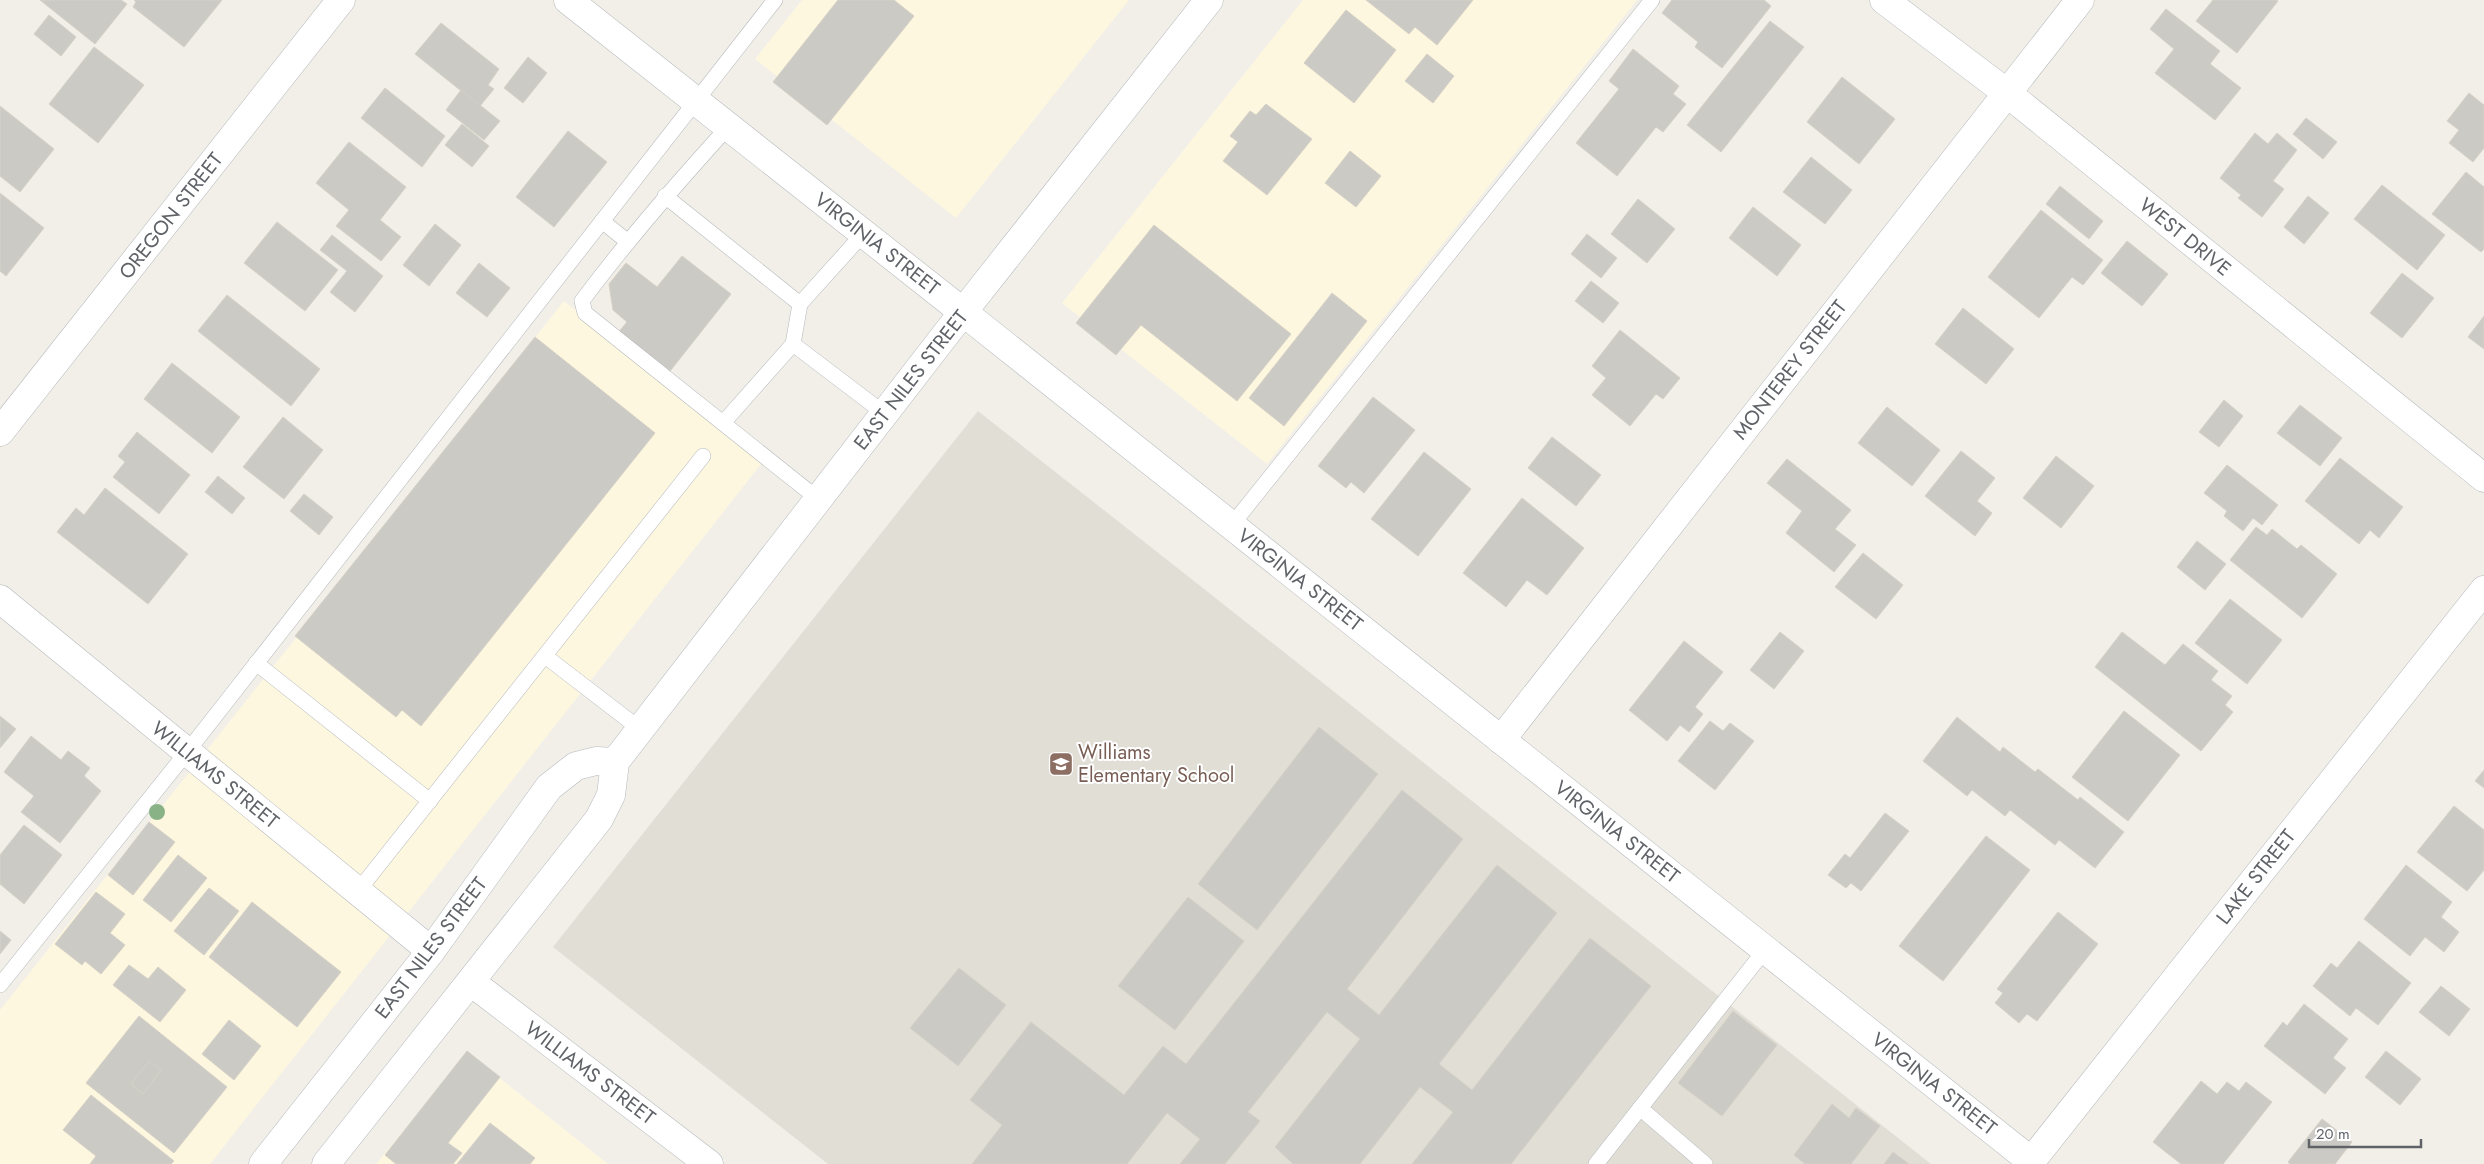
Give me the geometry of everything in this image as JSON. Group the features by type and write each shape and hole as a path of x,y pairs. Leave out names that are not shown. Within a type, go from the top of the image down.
{"street":[{"name":"OREGON STREET","path":"0,432 341,0"},
{"name":"VIRGINIA STREET","path":"568,0 963,312 2031,1163"},
{"name":"EAST NILES STREET","path":"326,1164 599,820 610,795 615,762 640,729 963,312 1209,0"},
{"name":"WEST DRIVE","path":"1884,0 2007,93 2484,478"},
{"name":"MONTEREY STREET","path":"1501,740 2080,0"},
{"name":"LAKE STREET","path":"2031,1163 2484,590"},
{"name":"WILLIAMS STREET","path":"0,599 431,951"},
{"name":"EAST NILES STREET","path":"264,1164 431,951 549,787 576,766 596,761 615,762"},
{"name":"WILLIAMS STREET","path":"471,982 709,1164"}],"lane":[{"path":"0,985 187,752 775,0"},
{"path":"1231,526 1652,0"},
{"path":"729,126 665,196 582,301 585,313 818,499"},
{"path":"665,196 800,304"},
{"path":"602,221 628,242"},
{"path":"723,424 794,344 800,304 863,234"},
{"path":"794,344 885,414"},
{"path":"358,891 703,456"},
{"path":"545,656 640,729"},
{"path":"256,663 430,800"},
{"path":"1596,1164 1765,950"},
{"path":"1640,1108 1705,1164"}],"shaded area":[{"path":"802,0 1129,0 956,218 755,59"},
{"path":"1303,0 1637,0 1267,464 1062,303"},
{"path":"564,301 765,459 210,1164 0,1164 0,1010"},
{"name":"Williams Elementary School","path":"978,411 1931,1164 828,1164 553,947"},
{"path":"468,1053 608,1164 376,1164"}],"building":[{"path":"40,0 121,0 127,4 95,44"},
{"path":"134,0 222,0 184,47 133,7 136,2"},
{"path":"838,0 894,0 914,16 827,125 773,82"},
{"path":"1366,0 1473,0 1437,45 1415,27 1409,34"},
{"path":"1672,0 1764,0 1771,6 1722,68 1695,47 1698,42 1662,13"},
{"path":"2213,0 2278,1 2237,53 2196,21"},
{"path":"2166,9 2220,51 2210,64 2241,88 2215,120 2155,73 2174,49 2150,29"},
{"path":"1346,10 1396,50 1354,103 1304,63"},
{"path":"49,15 76,37 61,56 34,34"},
{"path":"1770,21 1804,47 1721,152 1687,125"},
{"path":"441,23 499,69 488,85 494,89 480,106 415,54"},
{"path":"94,47 144,85 98,143 49,104"},
{"path":"1633,49 1679,86 1673,94 1686,104 1663,132 1656,127 1617,176 1576,143 1619,89 1609,81"},
{"path":"1427,54 1454,76 1433,103 1405,81"},
{"path":"528,57 547,73 523,103 504,88"},
{"path":"1842,77 1895,119 1859,164 1807,122"},
{"path":"385,88 445,136 422,167 361,118"},
{"path":"461,90 500,121 484,140 446,110"},
{"path":"2469,93 2484,105 2484,148 2473,162 2449,143 2459,130 2447,121"},
{"path":"1266,104 1312,139 1267,195 1223,161 1238,142 1230,136 1250,111 1256,115"},
{"path":"0,106 54,149 20,192 0,176"},
{"path":"2306,118 2337,142 2323,159 2293,134"},
{"path":"462,124 489,146 472,167 445,145"},
{"path":"568,131 607,162 554,227 516,197"},
{"path":"2255,133 2268,144 2277,133 2297,150 2273,181 2284,189 2262,217 2238,198 2241,195 2220,178"},
{"path":"349,142 406,187 380,220 401,237 381,261 336,226 349,210 316,183"},
{"path":"1350,151 1381,176 1356,207 1325,183"},
{"path":"1811,157 1852,190 1825,224 1783,192"},
{"path":"2466,172 2484,187 2484,249 2481,252 2432,214"},
{"path":"2382,185 2445,235 2417,270 2354,219"},
{"path":"2060,186 2103,221 2089,239 2046,204"},
{"path":"0,193 44,228 6,276 0,271"},
{"path":"2308,196 2329,213 2304,244 2284,227"},
{"path":"1638,199 1675,229 1647,263 1611,234"},
{"path":"1753,207 1801,245 1777,276 1729,238"},
{"path":"2041,210 2103,260 2083,285 2072,277 2039,318 1988,277"},
{"path":"277,222 338,270 305,311 244,263"},
{"path":"435,224 461,245 429,286 403,265"},
{"path":"1154,225 1291,334 1237,401 1141,325 1116,355 1076,323"},
{"path":"1587,234 1617,258 1601,278 1571,254"},
{"path":"332,235 383,276 355,312 330,292 347,271 320,250"},
{"path":"2127,241 2168,274 2142,306 2101,273"},
{"path":"682,256 731,294 667,375 616,335 627,322 613,310 609,284 626,263 657,287"},
{"path":"479,263 510,288 487,317 456,293"},
{"path":"2402,273 2434,298 2402,338 2370,313"},
{"path":"1591,281 1619,303 1603,323 1575,301"},
{"path":"1332,293 1367,321 1284,426 1249,398"},
{"path":"227,295 320,369 291,406 198,331"},
{"path":"1963,308 2014,349 1986,384 1935,344"},
{"path":"2484,316 2484,349 2468,337"},
{"path":"1620,330 1680,378 1663,399 1656,394 1630,426 1592,395 1606,378 1592,366"},
{"path":"535,337 655,433 421,726 402,710 396,717 295,636"},
{"path":"172,363 240,417 212,453 144,399"},
{"path":"1373,397 1415,430 1364,493 1351,482 1346,488 1318,466"},
{"path":"2224,400 2243,416 2219,447 2199,432"},
{"path":"2300,405 2342,438 2320,466 2277,433"},
{"path":"1887,407 1940,450 1912,486 1858,443"},
{"path":"283,417 323,450 284,499 243,467"},
{"path":"137,432 190,475 159,514 113,477 125,462 118,456"},
{"path":"1552,437 1601,475 1576,506 1528,468"},
{"path":"1961,451 1995,478 1977,501 1992,513 1975,536 1925,496"},
{"path":"1424,452 1471,489 1418,556 1371,519"},
{"path":"2056,456 2094,486 2061,528 2023,498"},
{"path":"2340,458 2403,507 2379,538 2370,530 2359,544 2305,501"},
{"path":"1787,459 1851,510 1835,529 1856,545 1834,572 1786,533 1802,511 1767,483"},
{"path":"2227,465 2278,505 2262,525 2253,518 2243,531 2224,516 2227,511 2204,493"},
{"path":"218,476 245,498 232,514 205,492"},
{"path":"105,488 188,554 148,604 57,532 76,508 84,515"},
{"path":"304,494 333,517 319,535 290,511"},
{"path":"1522,498 1584,548 1547,595 1527,580 1506,607 1463,573"},
{"path":"2256,527 2267,535 2272,529 2297,549 2301,545 2337,574 2302,618 2230,560"},
{"path":"2197,541 2226,564 2205,590 2177,567"},
{"path":"1863,553 1903,585 1876,619 1835,587"},
{"path":"2230,599 2282,640 2247,684 2195,643"},
{"path":"1780,632 1804,651 1774,689 1750,670"},
{"path":"2122,632 2165,665 2183,644 2218,671 2211,680 2232,696 2225,705 2233,712 2201,751 2095,667"},
{"path":"1684,641 1723,672 1695,707 1703,714 1689,732 1680,725 1667,741 1629,710"},
{"path":"2124,711 2180,755 2128,821 2072,777"},
{"path":"0,716 16,729 0,748"},
{"path":"1957,717 2000,752 2003,747 2035,772 2038,769 2078,800 2080,797 2124,832 2095,868 2059,840 2055,845 2010,810 2005,816 1972,790 1967,796 1923,761"},
{"path":"1710,721 1723,731 1730,723 1754,741 1715,790 1678,761"},
{"path":"1319,727 1378,774 1257,930 1198,884"},
{"path":"31,736 61,760 68,751 90,768 84,776 101,791 60,843 21,812 34,796 4,772"},
{"path":"2484,770 2484,788 2475,781"},
{"path":"1402,790 1463,839 1347,989 1379,1015 1497,865 1557,913 1439,1064 1472,1090 1590,938 1651,986 1511,1164 1412,1164 1453,1112 1420,1087 1360,1164 1293,1164 1275,1147 1360,1039 1327,1012 1248,1112 1260,1121 1225,1164 1180,1164 1200,1139 1167,1113 1127,1164 972,1164 1002,1125 970,1100 1031,1022 1124,1095 1163,1046 1186,1064"},
{"path":"2454,806 2484,830 2484,870 2467,891 2417,852"},
{"path":"1885,813 1909,831 1861,891 1851,883 1846,888 1828,875 1845,854 1850,858"},
{"path":"149,822 175,842 133,895 108,875"},
{"path":"24,825 62,855 24,904 0,884 0,855"},
{"path":"1986,836 2030,870 1943,981 1899,946"},
{"path":"178,855 207,878 171,922 143,900"},
{"path":"2406,865 2452,902 2441,917 2459,932 2444,952 2425,937 2410,956 2364,919"},
{"path":"209,888 239,911 204,955 174,931"},
{"path":"96,892 125,914 110,933 125,945 101,974 85,961 82,965 55,944"},
{"path":"1188,897 1244,941 1175,1030 1118,986"},
{"path":"252,902 341,972 297,1027 209,957"},
{"path":"2058,912 2098,944 2037,1021 2027,1014 2019,1023 1995,1003 2003,993 1997,989"},
{"path":"0,931 11,940 0,954"},
{"path":"2359,941 2411,983 2378,1025 2356,1008 2350,1016 2313,986 2331,963 2337,968"},
{"path":"129,965 148,979 158,967 186,990 160,1022 113,985"},
{"path":"959,968 1006,1005 958,1066 910,1028"},
{"path":"2441,986 2470,1009 2449,1036 2419,1012"},
{"path":"2304,1004 2348,1039 2333,1058 2346,1068 2325,1094 2264,1046 2283,1022 2287,1026"},
{"path":"1733,1011 1777,1045 1722,1116 1678,1083"},
{"path":"139,1016 227,1087 174,1153 86,1083","holes":["149,1061 161,1070 143,1094 131,1084"]},
{"path":"229,1020 261,1046 234,1080 202,1054"},
{"path":"467,1051 500,1077 448,1143 462,1153 453,1164 396,1164 385,1155"},
{"path":"2386,1051 2421,1079 2400,1105 2365,1077"},
{"path":"149,1061 161,1070 143,1094 131,1084"},
{"path":"2201,1081 2217,1094 2227,1082 2239,1091 2246,1082 2272,1102 2223,1164 2181,1164 2153,1142"},
{"path":"91,1095 174,1161 171,1164 90,1164 96,1156 63,1130"},
{"path":"1832,1104 1849,1118 1856,1108 1880,1126 1851,1164 1805,1164 1794,1155"},
{"path":"2322,1119 2352,1142 2335,1164 2290,1164 2288,1162"},
{"path":"490,1123 535,1158 530,1164 457,1164"},
{"path":"1893,1152 1909,1164 1884,1164"}],"place":[{"name":"Williams Elementary School","path":"1061,764"}]}
